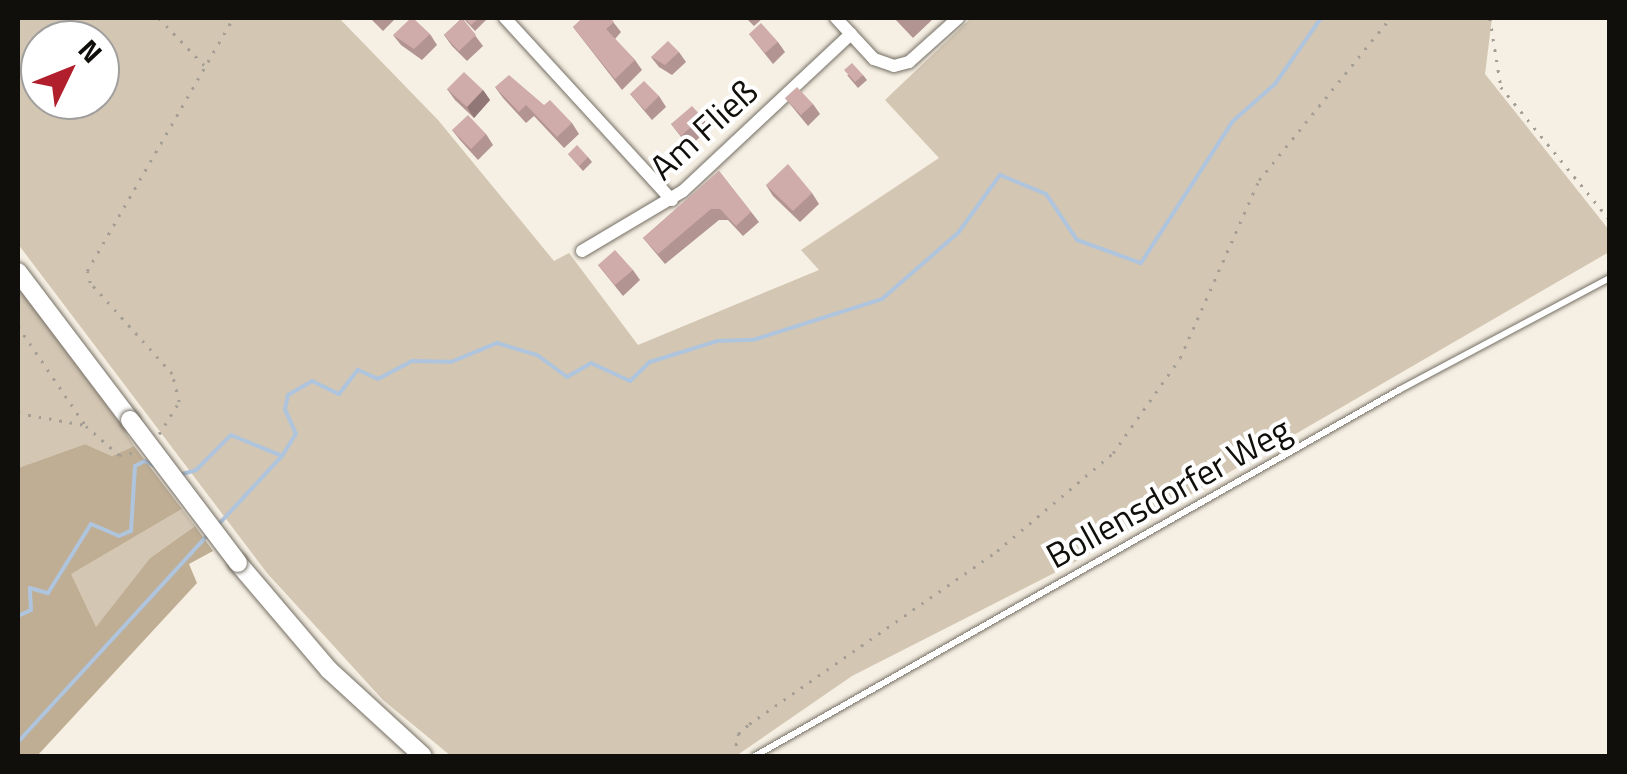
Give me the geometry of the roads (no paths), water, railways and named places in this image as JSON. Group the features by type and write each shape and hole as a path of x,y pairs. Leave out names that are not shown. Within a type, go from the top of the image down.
{"main road":[{"path":"18,272 238,563 329,670 424,756"}],"street":[{"path":"505,18 672,200"},
{"path":"836,18 874,60 894,66 910,62 958,18"},
{"name":"Am Fließ","path":"582,251 672,200 851,34"}],"lane":[{"name":"Bollensdorfer Weg","path":"755,756 1399,390 1610,278"}],"waterway":[{"path":"179,475 196,470 231,435 282,456 296,434 285,409 288,395 312,381 339,394 358,370 378,379 412,361 451,362 497,343 537,355 567,377 591,363 630,381 650,362 717,341 753,340 882,299 958,233 1000,175 1046,194 1077,240 1141,263 1233,121 1275,84 1321,18"},
{"path":"217,526 282,456"},
{"path":"18,616 31,610 30,588 48,593 91,524 119,536 131,531 135,466 145,461 157,467"},
{"path":"18,742 207,536"}]}
